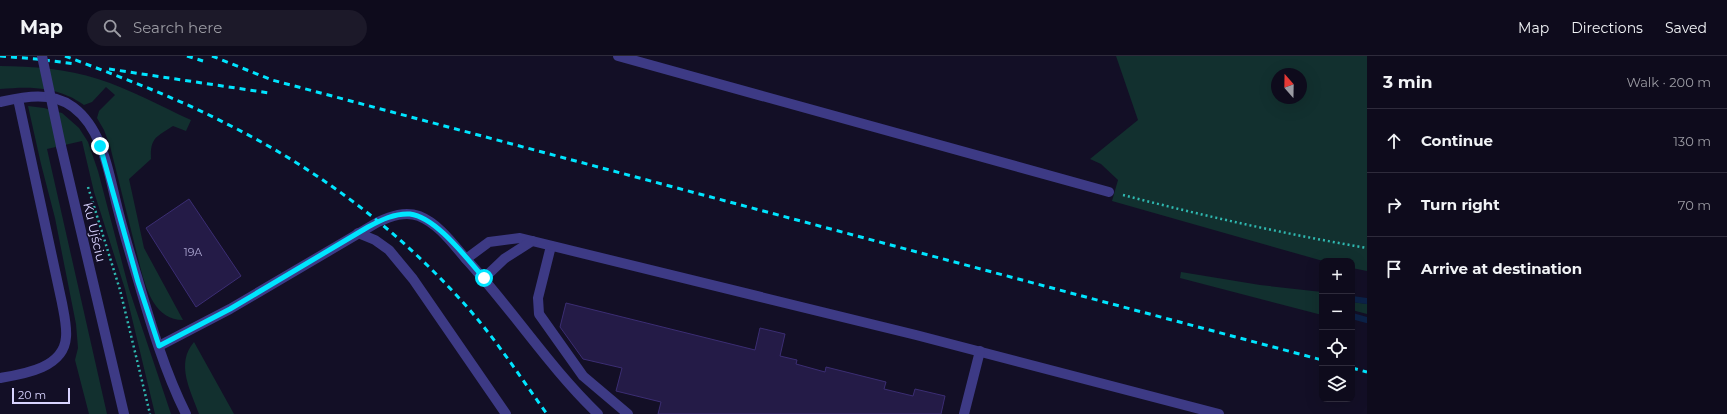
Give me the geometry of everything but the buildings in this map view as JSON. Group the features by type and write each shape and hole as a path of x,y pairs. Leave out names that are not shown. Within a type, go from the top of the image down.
{"street":[{"name":"Ku Ujściu","path":"42,56 61,146 124,414"},
{"path":"618,56 1109,192"},
{"path":"0,102 40,97 62,100 84,117 97,137 138,282 159,346 186,414"},
{"path":"0,378 29,372 43,367 54,360 63,350 66,337 62,303 18,99"},
{"path":"159,346 230,309 358,233 389,217 400,214 418,216 436,227 484,278 575,392 598,414"},
{"path":"358,233 375,240 389,250 413,279 506,414"},
{"path":"466,259 489,242 520,238 980,351 1219,414"},
{"path":"484,278 504,259 532,241"},
{"path":"551,246 538,298 539,314 583,376 628,414"},
{"path":"964,414 980,351"}],"path":[{"path":"86,182 120,290 150,414"},
{"path":"1109,192 1203,216 1287,234 1367,248"}],"green space":[{"path":"1116,56 1367,56 1367,271 1355,269 1355,258 1319,258 1319,260 1112,201 1118,180 1101,164 1090,159 1138,120"},
{"path":"0,66 49,69 86,76 122,88 191,120 186,131 173,126 158,136 153,142 151,159 129,179 144,248 183,320 174,319 159,310 146,287 143,278 110,146 104,130 97,118 99,111 115,95 106,87 92,102 84,105 70,97 51,90 26,88 0,89"},
{"path":"28,106 44,108 62,113 79,128 88,142 98,171 129,289 171,414 155,414 125,289 94,192 82,141 47,149 107,414 89,414 75,360 78,348 76,324 55,218"},
{"path":"1181,272 1260,285 1319,292 1319,314 1180,278"},
{"path":"1355,302 1367,304 1367,314 1355,311"},
{"path":"194,342 234,414 199,414 186,378 185,368 188,350"}],"waterway":[{"path":"1355,299 1367,301"},
{"path":"1355,317 1367,320"}],"railway":[{"path":"0,56 76,64"},
{"path":"65,56 167,96 227,124 293,161 356,204 414,253 468,308 499,347 547,414"},
{"path":"187,56 203,61"},
{"path":"212,56 272,80 1319,359"},
{"path":"109,69 269,93"},
{"path":"1355,369 1367,372"}],"route":[{"path":"100,146 138,282 159,346 200,326 262,291 368,227 389,217 400,214 418,216 427,220 447,238 484,278"}]}
